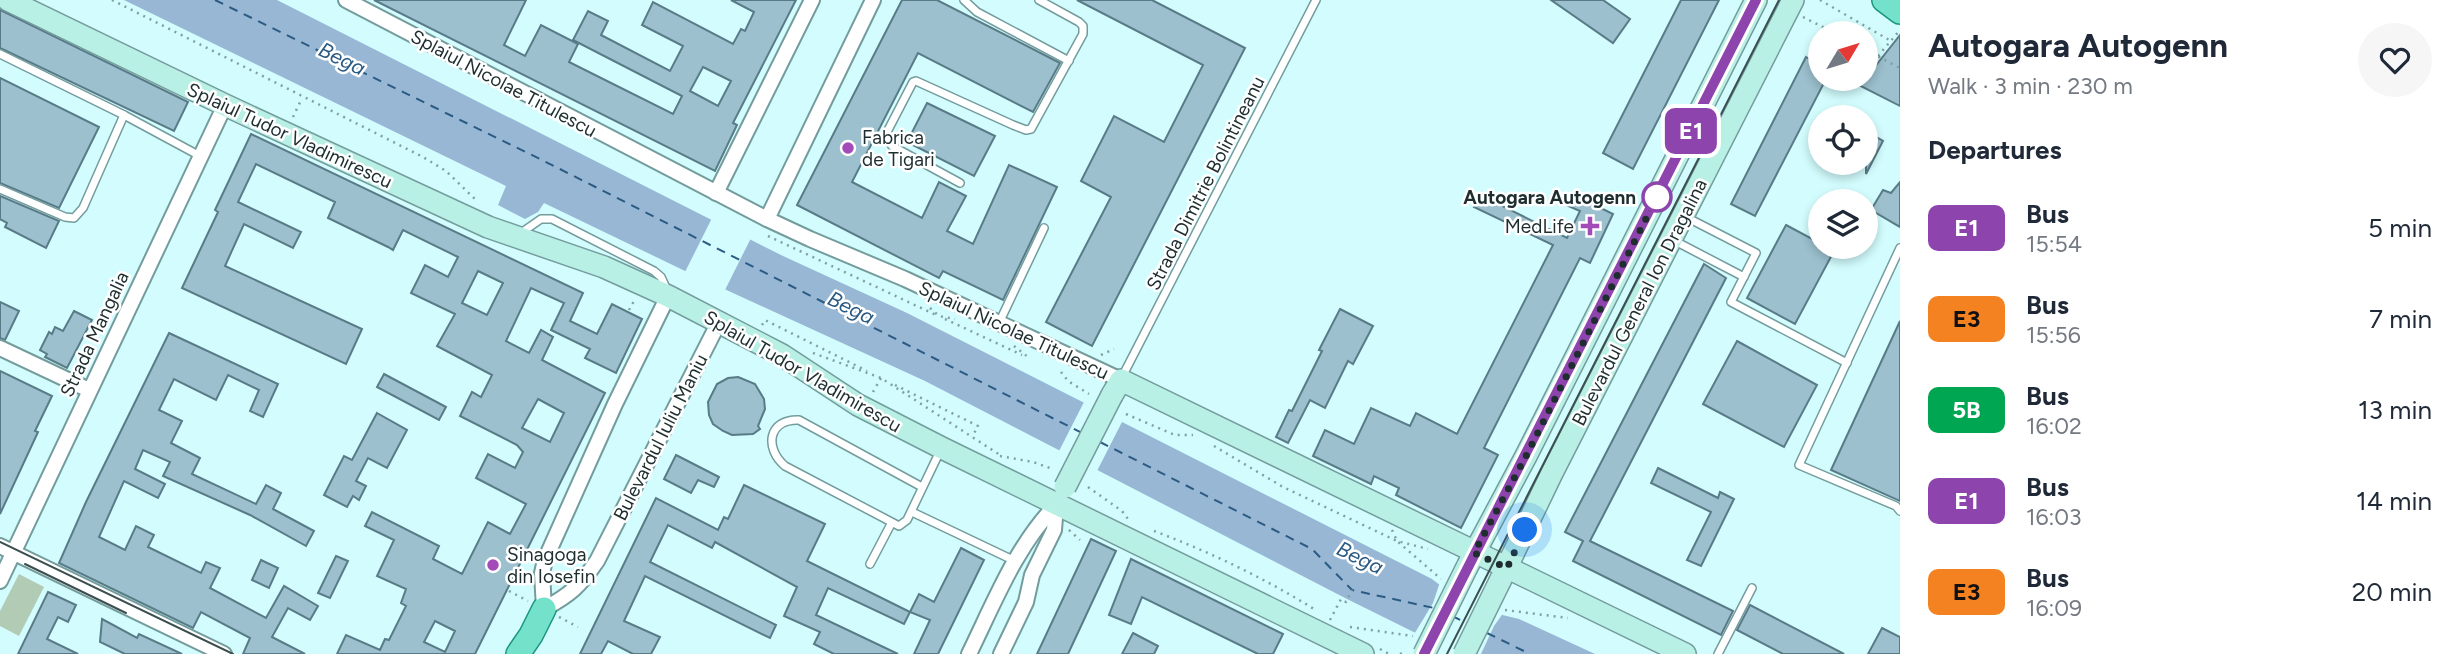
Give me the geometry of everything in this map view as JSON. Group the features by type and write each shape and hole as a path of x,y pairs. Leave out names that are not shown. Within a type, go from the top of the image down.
{"main road":[{"path":"1884,0 1900,12"},
{"path":"518,654 529,644 544,610"}],"street":[{"name":"Splaiul Tudor Vladimirescu","path":"8,0 225,105 516,239 596,264 668,296 782,355 858,405 942,449 1060,496 1363,654"},
{"name":"Splaiul Nicolae Titulescu","path":"346,0 767,219 999,323 1117,388 1470,560 1685,654"},
{"path":"716,193 812,0"},
{"path":"767,219 873,0"},
{"name":"Bulevardul General Ion Dragalina","path":"1418,645 1470,560 1526,456 1756,0"},
{"name":"Bulevardul General Ion Dragalina","path":"1464,654 1683,215 1798,8"},
{"name":"Strada Mangalia","path":"0,581 7,549 89,390 225,105"},
{"path":"544,610 542,573 545,560 615,404 668,296"},
{"name":"Bulevardul Iuliu Maniu","path":"544,610 571,594 597,561 719,322"},
{"path":"0,348 89,390"},
{"path":"969,654 1015,561 1039,522 1060,496 1117,388"},
{"path":"1001,654 1026,602 1032,575 1054,530 1060,496"},
{"path":"7,549 224,654"}],"lane":[{"path":"964,0 977,12 1069,61"},
{"path":"960,183 892,146 886,134 913,82 921,82 1026,130 1035,125 1083,34 1083,26 1079,22 1039,0"},
{"name":"Strada Dimitrie Bolintineanu","path":"1117,388 1316,0"},
{"path":"0,54 200,156"},
{"path":"0,189 65,218 74,218 83,208 124,115"},
{"path":"1683,215 1756,253 1731,302 1847,362"},
{"path":"516,239 522,230 541,219 552,219 653,271 666,286 668,296"},
{"path":"999,323 1044,228"},
{"path":"1671,239 1744,277"},
{"path":"1900,248 1799,465 1896,506 1900,511"},
{"path":"922,487 799,420 788,422 775,430 771,439 772,449 785,466 891,524 902,525 912,512 942,449"},
{"path":"912,512 1015,561"},
{"path":"870,564 891,524"},
{"path":"1718,654 1752,588"}],"path":[{"path":"112,0 392,140 446,171 481,204"},
{"path":"1821,0 1891,41"},
{"path":"1798,8 1817,21"},
{"path":"1900,30 1878,56 1900,68"},
{"path":"296,110 303,97"},
{"path":"769,237 1028,357"},
{"path":"629,310 634,301"},
{"path":"765,320 978,426 972,437"},
{"name":"Splaiul Nicolae Titulescu","path":"1106,354 1114,349"},
{"path":"813,353 881,378 1000,456 1050,468"},
{"path":"1062,372 1068,381 1088,394"},
{"path":"869,398 881,378"},
{"path":"1126,414 1175,435 1193,435 1181,429"},
{"path":"1213,446 1283,487 1397,541 1436,549"},
{"path":"1088,488 1122,511 1130,522"},
{"path":"1155,531 1205,550 1299,599 1338,623"},
{"path":"1071,532 1080,540"},
{"path":"1397,541 1441,579"},
{"path":"1328,623 1341,599 1346,602 1352,590"},
{"path":"1505,610 1568,618"},
{"path":"1346,627 1418,645"}],"green space":[{"path":"19,574 44,587 19,636 0,626 0,611"}],"water":[{"name":"Bega","path":"124,0 277,0 783,256 907,313 1432,579 1450,593 1490,612 1519,619 1595,654 1458,654 925,381 544,203 538,212 525,219 498,205 506,186"}],"pier":[{"path":"713,216 752,236 724,292 684,274"},
{"path":"1085,400 1123,420 1096,473 1058,453"},
{"path":"1440,582 1451,590 1504,612 1481,654 1450,654 1413,636 1433,603"}],"building":[{"path":"374,0 526,0 504,45 525,56 541,25 578,44 569,62 673,114 682,96 573,40 588,11 608,21 601,35 670,71 683,46 642,25 653,2 733,44 741,29 745,31 754,12 731,0 796,0 733,123 737,125 715,171","holes":["703,67 731,81 718,106 690,91"]},
{"name":"Fabrica de Tigari","path":"902,0 937,0 1060,63 1033,112 918,53 852,182 922,218 939,182 966,196 947,231 973,244 1009,165 1057,187 1003,300 943,271 939,278 797,205"},
{"path":"1077,0 1152,0 1245,48 1092,346 1046,322 1111,197 1081,181 1114,116 1164,142 1203,65"},
{"path":"1551,0 1603,0 1630,19 1613,43"},
{"path":"1681,0 1719,0 1633,169 1603,153"},
{"path":"0,10 188,102 174,131 0,48"},
{"path":"1900,35 1900,106 1871,91 1878,91 1878,63"},
{"path":"1806,57 1808,91 1820,91 1813,105 1808,105 1808,114 1755,216 1731,204"},
{"path":"0,78 99,127 59,208 0,183"},
{"path":"927,103 995,136 974,176 907,142"},
{"path":"251,134 583,293 570,321 597,334 612,304 642,319 616,373 585,358 590,349 551,330 564,303 531,288 506,341 529,353 541,330 553,337 542,360 605,393 475,654 337,654 346,635 380,650 385,639 389,640 406,606 401,603 406,589 377,576 394,540 365,526 372,512 439,546 433,559 462,574 488,522 510,534 526,504 476,478 488,454 515,468 523,452 517,445 460,416 472,392 481,397 492,375 437,346 455,314 411,293 425,265 448,277 458,257 403,230 393,250 328,218 335,202 256,164 238,202 301,232 293,248 244,224 225,266 362,329 346,364 182,288 218,212 215,210","holes":["478,271 503,283 487,315 462,303","538,399 564,413 550,442 522,428","435,621 455,631 445,652 424,642"]},
{"path":"1878,138 1883,141 1878,151"},
{"path":"1900,182 1900,227 1878,214 1878,198 1883,190 1891,193"},
{"path":"1572,194 1613,214 1590,263 1580,258 1484,448 1498,455 1461,528 1396,495 1399,488 1374,476 1371,484 1313,456 1325,430 1354,444 1371,408 1410,426 1416,413 1457,434 1553,245 1474,207 1480,195 1567,238 1580,211 1566,205"},
{"path":"0,196 59,221 46,248 5,227 7,223 0,219"},
{"path":"1786,225 1808,237 1808,259 1830,259 1795,324 1747,298"},
{"path":"1704,264 1726,278 1590,541 1733,611 1721,635 1573,561 1583,541 1565,532"},
{"path":"0,302 19,311 5,340 0,338"},
{"path":"1340,309 1373,326 1353,364 1348,361 1325,408 1310,400 1288,443 1276,437 1322,351 1319,350"},
{"path":"74,311 92,320 67,368 45,357 47,354 40,350 49,332 52,334 55,327 63,331"},
{"path":"1900,321 1900,501 1831,470"},
{"path":"169,333 278,384 263,417 250,411 259,390 228,375 216,400 174,379 159,410 182,421 171,443 200,458 192,474 256,504 266,485 281,493 273,509 314,531 306,546 250,515 163,476 170,462 143,450 135,469 165,484 158,498 124,481 99,537 125,550 136,526 154,535 148,547 201,573 206,562 220,568 210,588 266,618 284,586 318,606 310,620 288,608 272,637 305,654 243,654 250,638 201,612 193,628 59,563"},
{"path":"1737,341 1817,385 1784,447 1703,404"},
{"path":"0,371 52,396 0,514"},
{"path":"384,374 446,407 439,420 377,387"},
{"path":"738,377 755,384 764,399 765,409 758,426 760,429 753,434 732,435 713,424 709,415 708,402 717,384 728,378"},
{"path":"377,413 407,430 387,468 368,458 356,481 366,486 359,500 353,496 347,507 324,495 344,456 352,460"},
{"path":"676,455 719,477 714,487 698,480 691,493 664,479"},
{"path":"1658,468 1718,498 1720,492 1734,499 1701,566 1687,560 1711,512 1651,483"},
{"path":"744,485 825,524 807,561 910,612 904,624 828,588 816,615 898,654 834,654 814,644 820,632 784,616 797,587 715,542 712,548 668,525 650,562 776,625 770,638 645,576 624,621 660,637 651,654 633,654 608,641 601,654 580,654 656,498 718,530 724,517 728,519"},
{"path":"1091,539 1116,551 1068,654 1037,654"},
{"path":"961,548 984,560 938,654 914,654 930,620 910,612 919,594 934,602"},
{"path":"336,556 348,561 330,598 318,593"},
{"path":"1131,559 1283,634 1273,654 1258,654 1142,597 1131,624 1109,615"},
{"path":"261,560 278,568 269,588 252,580"},
{"path":"48,592 76,605 68,622 58,617 47,639 78,654 18,654"},
{"path":"1750,605 1844,654 1783,654 1737,630"},
{"path":"102,619 137,638 139,634 182,654 125,654 100,642"},
{"path":"1882,628 1900,637 1900,654 1868,654"},
{"path":"1133,633 1158,646 1154,654 1122,654"}],"ferry route":[{"path":"215,0 544,161 1082,433"},
{"path":"1100,442 1312,549 1352,590 1434,608"},
{"path":"1452,616 1469,624"},
{"path":"1487,633 1530,654"}],"tram line":[{"path":"1447,654 1779,0"},
{"path":"0,542 233,654"},
{"path":"25,564 126,613"}],"bus line":[{"name":"E1","path":"1424,654 1756,0"}],"place":[{"name":"Fabrica de Tigari","path":"848,148"},
{"name":"Autogara Autogenn","path":"1657,197"},
{"name":"MedLife","path":"1590,226"},
{"name":"Sinagoga din Iosefin","path":"493,565"}],"route":[{"path":"1525,530 1507,568 1474,553 1657,197"}]}
